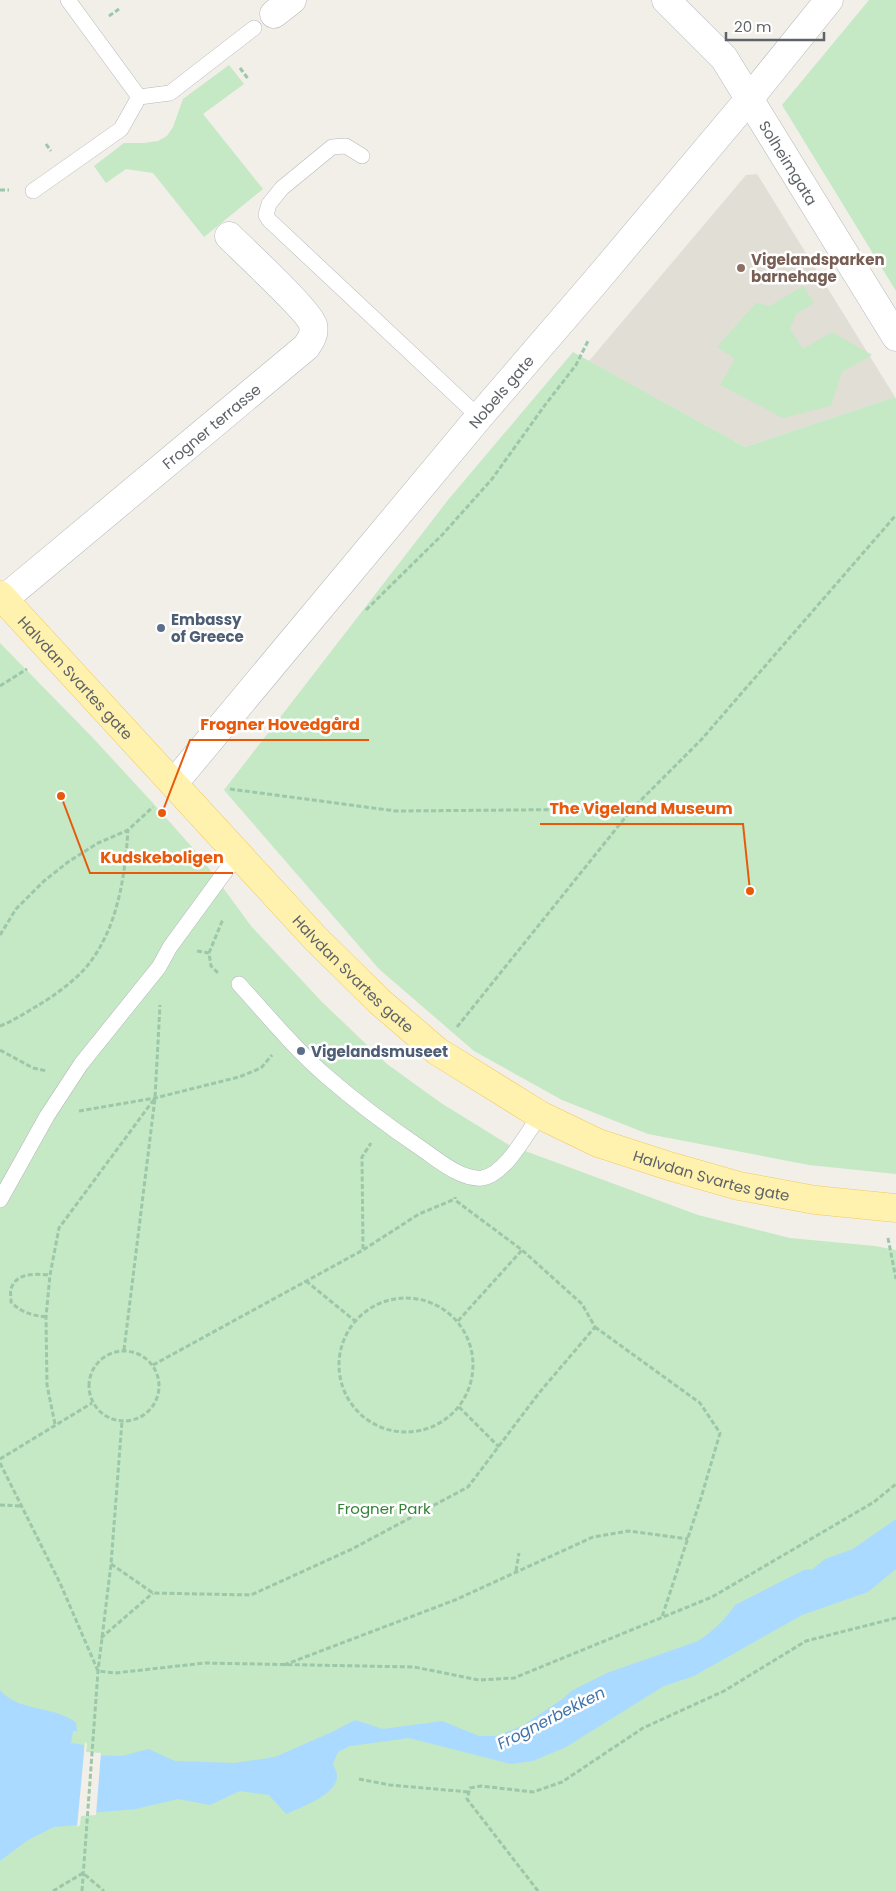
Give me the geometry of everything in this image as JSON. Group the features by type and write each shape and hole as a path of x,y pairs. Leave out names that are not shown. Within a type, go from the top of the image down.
{"main road":[{"name":"Halvdan Svartes gate","path":"2,597 167,793 238,854 315,938 437,1051 540,1115 598,1143 739,1186 815,1200 896,1208"}],"street":[{"name":"Solheimgata","path":"666,0 724,58 896,337"},
{"name":"Nobels gate","path":"167,793 479,417 749,99 829,0"},
{"name":"Frogner terrasse","path":"2,597 306,347 313,336 313,324 300,307 229,236"}],"lane":[{"path":"68,0 139,97"},
{"path":"139,97 170,93 273,14"},
{"path":"33,191 121,129 139,97"},
{"path":"362,156 346,146 332,147 282,188 269,204 266,215 269,220 479,417"},
{"path":"0,1200 47,1116 75,1072 159,967 170,947 238,854"},
{"path":"239,984 287,1038 325,1075 384,1123 432,1156 464,1175 482,1178 495,1174 509,1159 540,1115"}],"path":[{"path":"366,610 443,534 492,479 576,365 589,338"},
{"path":"456,1028 632,809 701,740 896,514"},
{"path":"0,686 30,667"},
{"path":"230,789 396,811 632,809"},
{"path":"0,935 16,909 44,881 68,862 98,843 128,830 167,793"},
{"path":"0,1026 55,995 88,966 109,931 125,870 128,830"},
{"path":"170,947 209,953 211,966 215,972 239,984"},
{"path":"124,1350 155,1098 160,998 159,967"},
{"path":"47,1116 155,1098 239,1077 261,1068 287,1038"},
{"path":"0,1050 33,1068 75,1072"},
{"path":"55,1424 48,1385 46,1317 50,1275 59,1228 155,1098"},
{"path":"363,1250 362,1157 384,1123"},
{"path":"153,1365 363,1250 418,1214 455,1199 522,1250 582,1304 595,1327 700,1402 720,1433 688,1539 661,1618"},
{"path":"888,1240 896,1279"},
{"path":"458,1321 522,1250"},
{"path":"46,1317 28,1314 19,1310 11,1302 10,1289 18,1279 31,1273 50,1275"},
{"path":"306,1281 355,1321"},
{"path":"395,1298 418,1298 440,1306 458,1321 468,1337 473,1355 473,1374 468,1391 459,1407 443,1421 416,1431 402,1432 382,1427 363,1416 349,1401 341,1381 339,1360 344,1340 355,1321 373,1306 395,1298"},
{"path":"111,1564 153,1593 251,1595 352,1549 468,1487 539,1393 595,1327"},
{"path":"124,1350 140,1354 153,1365 158,1375 159,1387 157,1398 152,1408 134,1420 122,1422 110,1419 92,1403 88,1391 88,1379 93,1367 101,1358 112,1352 124,1350"},
{"path":"0,1458 92,1403"},
{"path":"459,1407 499,1447"},
{"path":"82,1891 83,1851 98,1671 111,1564 122,1422"},
{"path":"0,1463 60,1583 98,1671"},
{"path":"98,1671 115,1673 205,1664 414,1667 479,1680 514,1678 712,1597 874,1502 896,1484"},
{"path":"0,1505 21,1506"},
{"path":"281,1666 455,1600 592,1538 629,1531 688,1539"},
{"path":"516,1571 519,1553"},
{"path":"101,1638 153,1593"},
{"path":"538,1891 467,1799 470,1788 481,1786 533,1792 562,1782 643,1728 724,1691 806,1641 896,1618"},
{"path":"359,1779 390,1785 469,1792"},
{"path":"53,1891 83,1872"},
{"path":"83,1872 104,1891"}],"shaded area":[{"name":"Vigelandsparken barnehage","path":"757,174 895,397 745,447 589,361 746,175"}],"green space":[{"path":"869,0 896,0 896,291 782,105"},
{"path":"229,65 244,84 203,114 263,189 204,237 153,173 126,169 106,183 94,166 124,143 158,141 167,136 173,127 183,99"},
{"path":"803,286 814,303 796,314 790,329 803,349 832,332 872,355 842,372 831,406 783,418 720,385 735,359 717,347 756,303 770,306"},
{"path":"573,352 745,447 895,397 896,399 896,1174 809,1165 648,1134 562,1100 474,1051 379,969 224,790 448,500"},
{"name":"Frogner Park","path":"0,643 92,737 152,802 199,855 251,926 322,1002 387,1064 441,1103 509,1145 698,1215 790,1238 875,1246 896,1250 896,1891 0,1891"}],"water":[{"name":"Frognerbekken","path":"896,1519 896,1569 868,1592 802,1615 694,1676 664,1686 566,1747 533,1761 511,1764 409,1738 350,1746 338,1752 333,1764 337,1775 332,1789 309,1804 286,1814 269,1795 240,1791 210,1805 178,1799 136,1809 79,1814 78,1825 54,1827 28,1840 0,1861 0,1690 6,1696 21,1704 54,1712 76,1722 77,1731 73,1731 71,1743 84,1745 84,1755 122,1756 148,1749 175,1761 235,1763 275,1757 355,1720 383,1729 442,1721 479,1736 497,1736 522,1726 564,1698 571,1691 607,1673 698,1641 718,1625 735,1605 804,1570 813,1569 825,1559 853,1549"}],"pier":[{"path":"85,1742 87,1744 86,1752 101,1753 96,1815 81,1816 80,1825 77,1827"}],"place":[{"name":"Vigelandsparken barnehage","path":"741,268"},
{"name":"Embassy of Greece","path":"161,628"},
{"name":"Kudskeboligen","path":"61,796"},
{"name":"Frogner Hovedgård","path":"162,813"},
{"name":"The Vigeland Museum","path":"750,891"},
{"name":"Vigelandsmuseet","path":"301,1051"}]}
